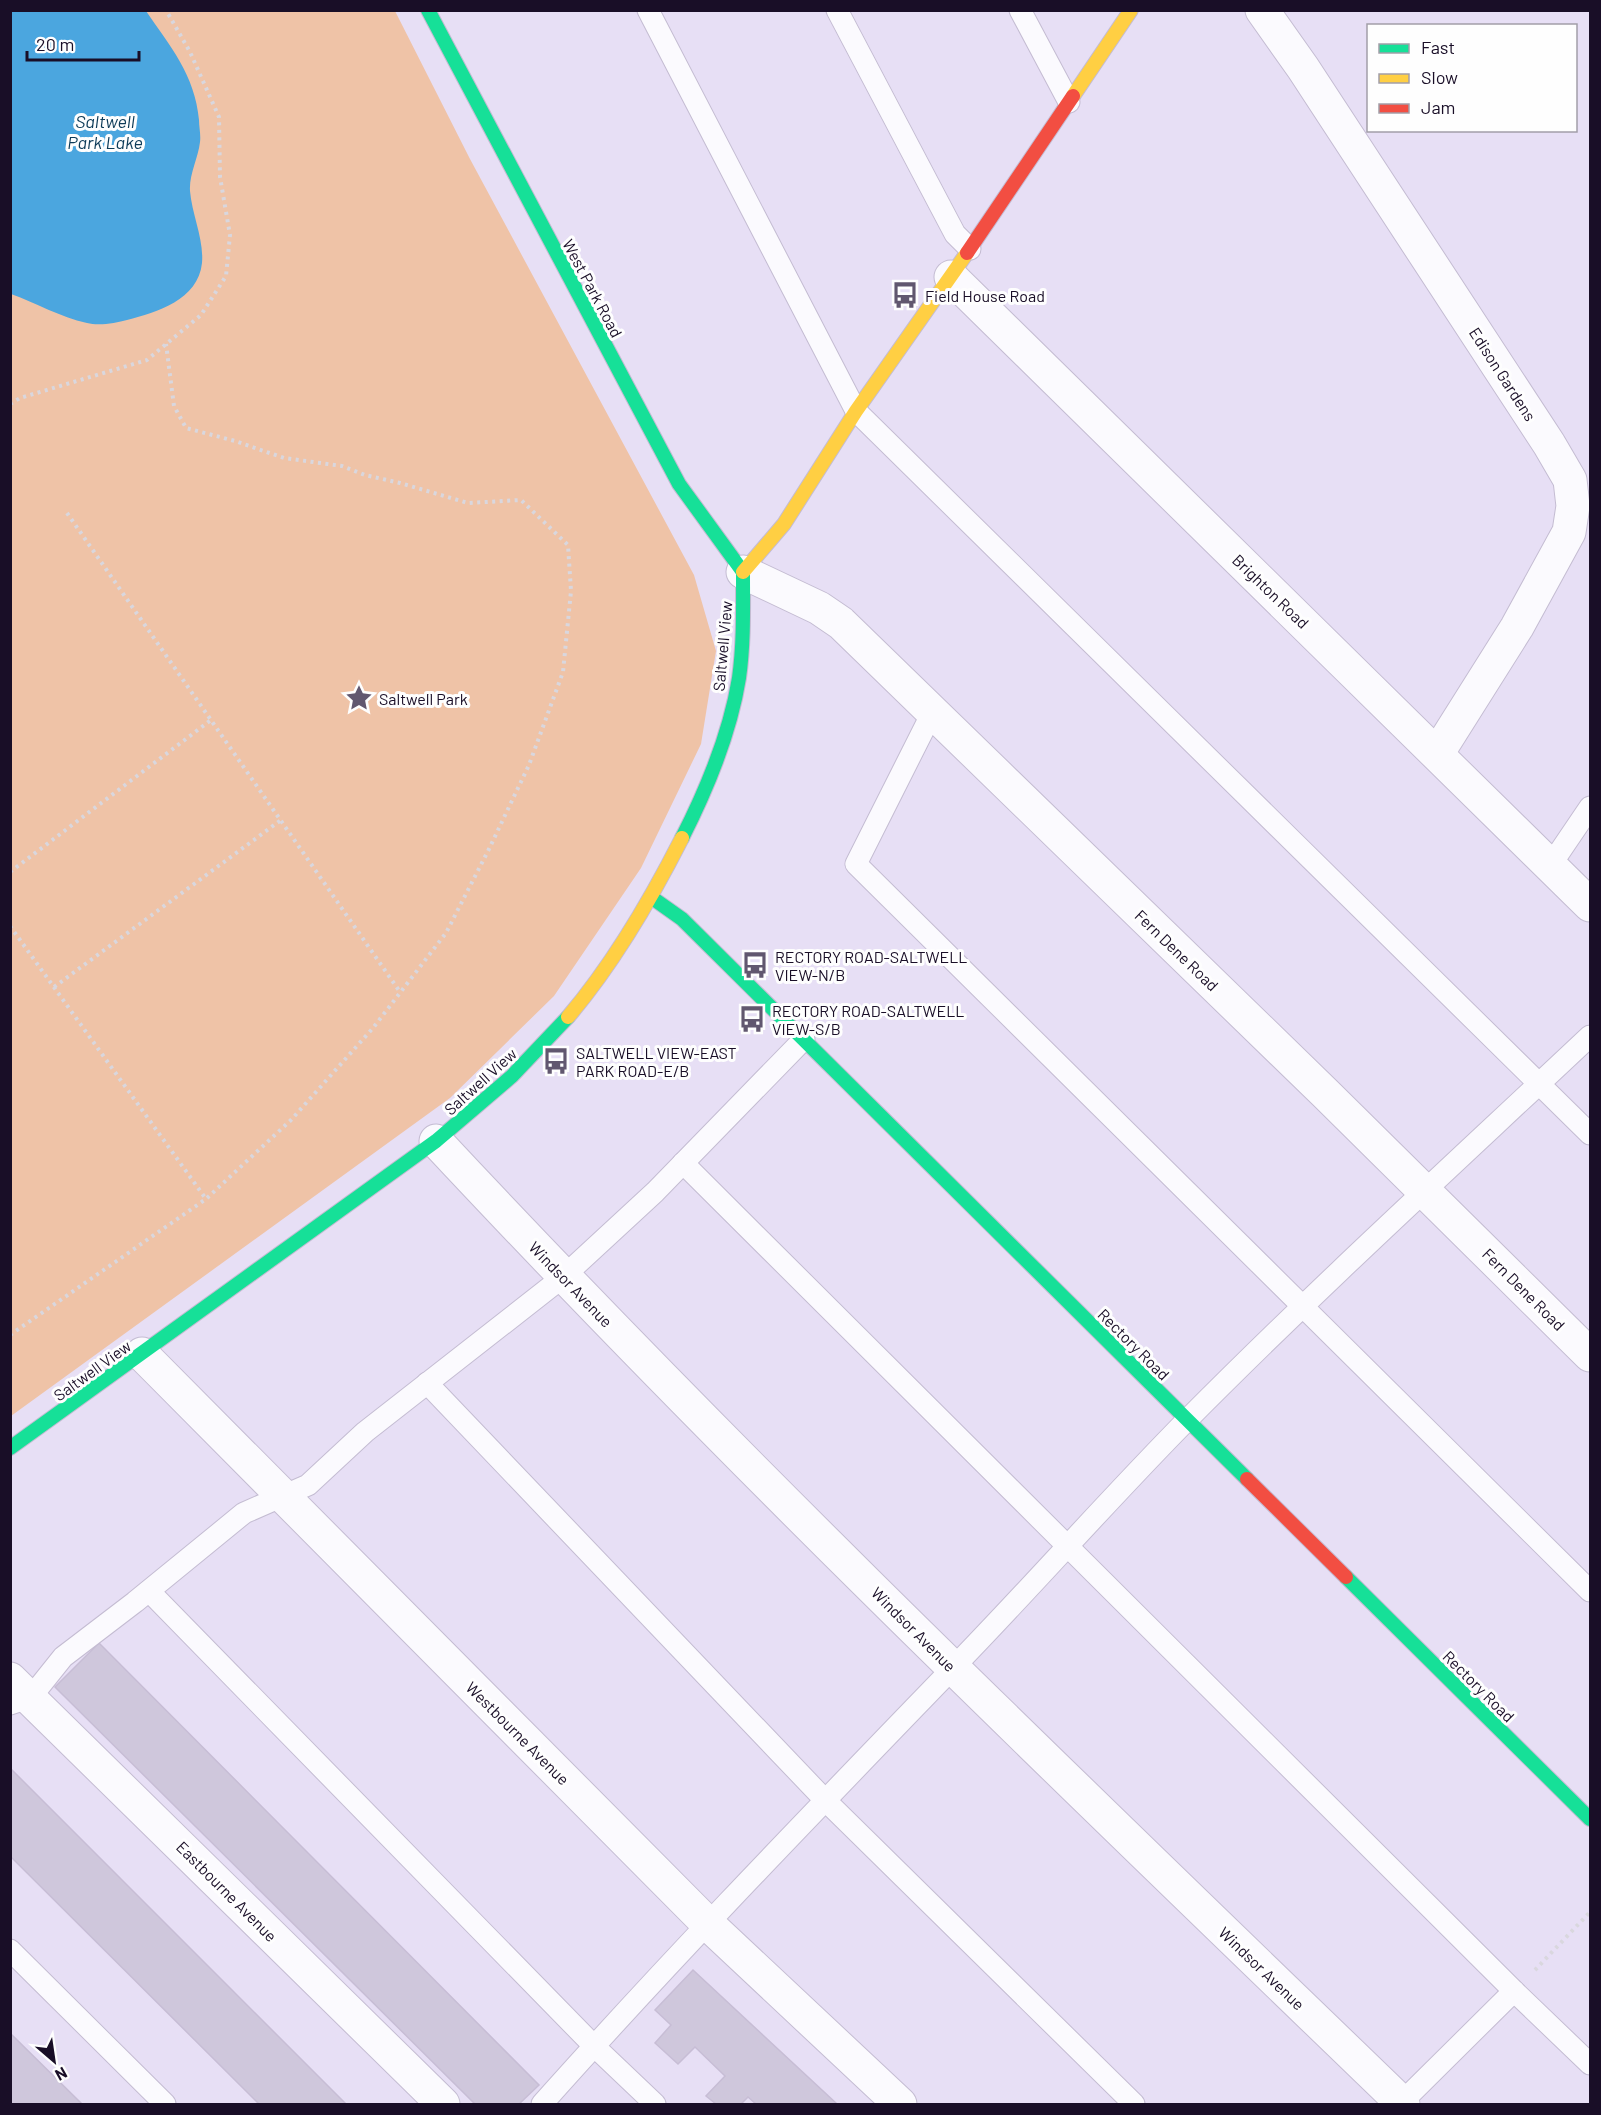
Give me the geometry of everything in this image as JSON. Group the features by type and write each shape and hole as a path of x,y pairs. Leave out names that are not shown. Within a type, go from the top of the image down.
{"street":[{"name":"West Park Road","path":"428,10 679,484 743,572"},
{"path":"743,572 784,524 856,411 951,277 1131,10"},
{"name":"Edison Gardens","path":"1262,10 1530,414 1570,480 1573,506 1569,532 1517,627 1437,754"},
{"name":"Brighton Road","path":"951,277 1590,905"},
{"name":"Fern Dene Road","path":"743,572 819,608 842,623 1590,1355"},
{"name":"Saltwell View","path":"10,1448 436,1141 471,1113 536,1053 581,1002 651,897 697,810 713,770 728,725 739,677 743,622 743,572"},
{"name":"Rectory Road","path":"651,897 682,918 1590,1819"},
{"name":"Windsor Avenue","path":"436,1141 563,1277 953,1668 1402,2104"},
{"name":"Westbourne Avenue","path":"142,1354 708,1924 900,2104"},
{"name":"Eastbourne Avenue","path":"17,1693 443,2104"}],"lane":[{"path":"648,10 856,411 1590,1134"},
{"path":"837,10 952,230 970,249"},
{"path":"1020,10 1069,102"},
{"path":"932,713 856,864 1590,1591"},
{"path":"1550,866 1590,807"},
{"path":"542,2104 708,1924 1187,1420 1424,1191 1590,1036"},
{"path":"17,1693 149,1591 244,1513 308,1485 365,1432 563,1277 655,1192 804,1039"},
{"path":"683,1163 1590,2064"},
{"path":"427,1383 825,1800 1134,2104"},
{"path":"149,1591 594,2046 655,2104"},
{"path":"10,1950 165,2104"},
{"path":"1402,2104 1514,1991"}],"path":[{"path":"10,404 20,398 147,360 201,315 226,276 230,235 220,177 219,117 190,52 166,10"},
{"path":"10,1335 206,1198 291,1120 373,1028 446,933 529,765 563,672 571,591 568,545 521,500 468,503 365,475 342,466 284,458 235,441 186,428 174,406 166,344"},
{"path":"67,513 400,992"},
{"path":"10,872 211,720"},
{"path":"54,987 281,820"},
{"path":"10,926 206,1198"},
{"path":"1514,1991 1590,1912"}],"shaded area":[{"name":"Saltwell Park","path":"11,11 395,11 470,159 694,575 716,651 701,744 641,868 554,996 450,1098 11,1416"}],"water":[{"name":"Saltwell Park Lake","path":"10,11 146,11 187,75 197,104 199,120 200,142 190,191 201,245 202,263 199,276 193,286 184,295 163,308 139,317 97,324 67,317 11,294"}],"building":[{"path":"99,1643 539,2085 519,2104 475,2104 55,1687"},
{"path":"10,1768 346,2104 259,2104 10,1856"},
{"path":"693,1970 837,2104 756,2104 748,2097 741,2104 716,2104 706,2096 725,2076 695,2047 678,2064 655,2043 671,2025 655,2010"},
{"path":"10,2033 82,2104 10,2104"}],"traffic: fast":[{"path":"428,10 679,484 743,572"},
{"path":"682,838 717,760 735,699 742,652 743,572"},
{"path":"651,897 682,919 1247,1479"},
{"path":"10,1448 436,1141 512,1076 568,1017"},
{"path":"1346,1577 1590,1819"}],"traffic: slow":[{"path":"1073,96 1131,10"},
{"path":"743,572 784,524 856,411 967,253"},
{"path":"568,1017 601,975 630,931 682,838"}],"traffic: jam":[{"path":"967,253 1073,96"},
{"path":"1247,1479 1346,1577"}],"place":[{"name":"Field House Road","path":"905,295"},
{"name":"Saltwell Park","path":"359,698"},
{"name":"RECTORY ROAD-SALTWELL VIEW-N/B","path":"755,965"},
{"name":"RECTORY ROAD-SALTWELL VIEW-S/B","path":"752,1019"},
{"name":"SALTWELL VIEW-EAST PARK ROAD-E/B","path":"556,1061"}]}
